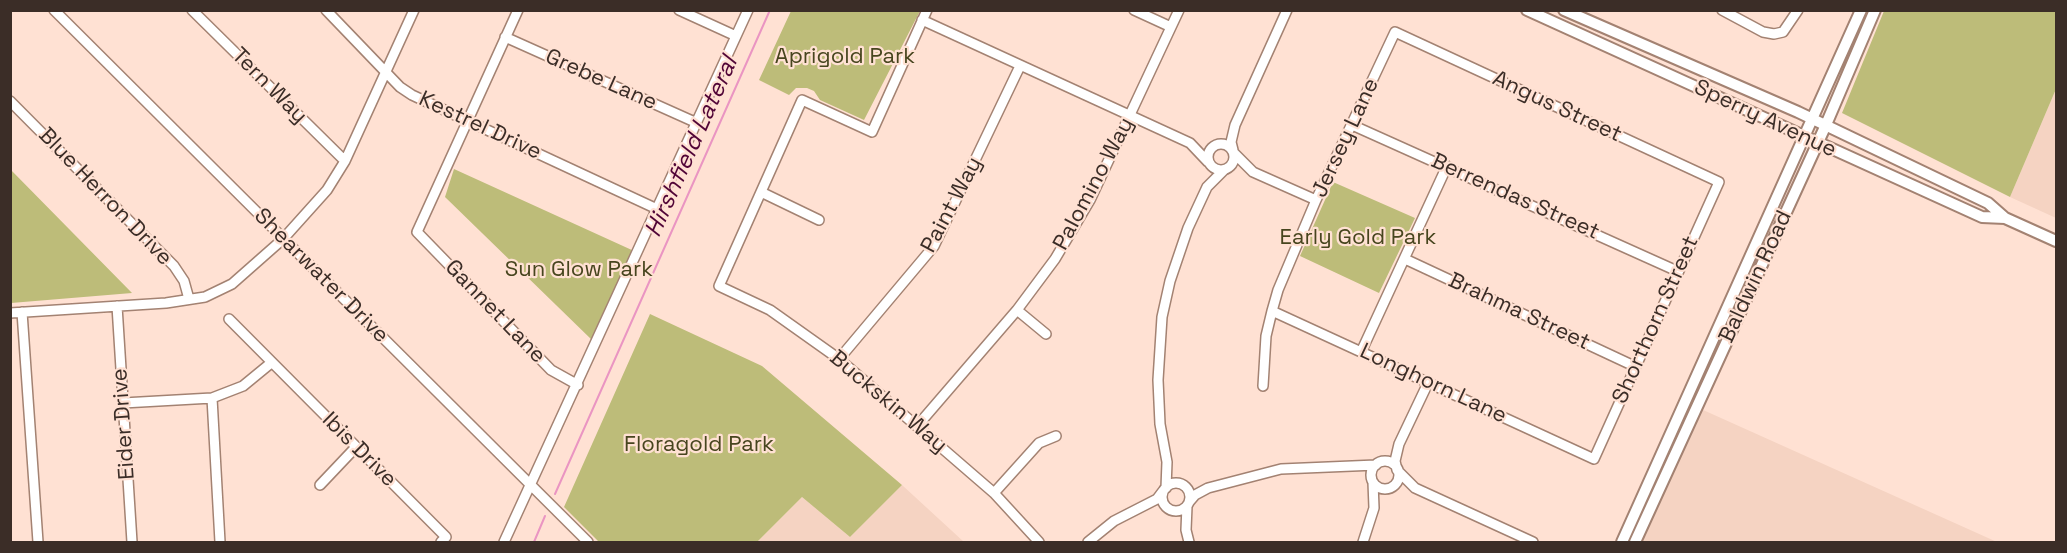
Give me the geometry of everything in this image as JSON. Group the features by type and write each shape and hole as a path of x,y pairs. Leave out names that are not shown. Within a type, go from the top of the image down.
{"main road":[{"name":"Sperry Avenue","path":"1527,10 1982,217 2005,218"},
{"name":"Sperry Avenue","path":"1564,10 1813,120 1988,203 2005,218 2056,241"},
{"name":"Baldwin Road","path":"1622,543 1861,10"},
{"name":"Baldwin Road","path":"1635,543 1818,144 1875,10"},
{"path":"1651,508 1647,500 1660,472 1665,446"}],"street":[{"name":"Shearwater Drive","path":"54,10 588,543"},
{"name":"Tern Way","path":"192,10 345,161"},
{"name":"Kestrel Drive","path":"326,10 400,87 412,95 657,209"},
{"path":"10,313 166,303 205,297 232,284 283,239 318,203 345,161 414,10"},
{"path":"467,120 518,10"},
{"path":"679,10 736,36"},
{"path":"504,543 748,10"},
{"path":"1134,10 1171,27"},
{"name":"Palomino Way","path":"918,425 1017,310 1055,259 1076,224 1179,10"},
{"path":"1207,187 1233,163 1231,142 1235,125 1287,10"},
{"path":"1722,10 1763,32 1783,32 1798,10"},
{"path":"819,220 763,193 802,100 872,132 924,15 1020,66 1190,143 1224,144 1253,172"},
{"name":"Jersey Lane","path":"1263,386 1263,359 1272,311 1287,264 1395,32"},
{"name":"Angus Street","path":"1395,32 1719,182"},
{"name":"Grebe Lane","path":"505,37 697,123"},
{"name":"Paint Way","path":"839,359 934,246 1020,66"},
{"name":"Blue Herron Drive","path":"10,101 174,266 184,281 189,299"},
{"name":"Gannet Lane","path":"467,120 417,232 551,370 578,385"},
{"name":"Berrendas Street","path":"1352,124 1677,271"},
{"path":"1189,543 1185,530 1162,499 1167,462 1158,395 1160,333 1176,263 1207,187 1208,154 1215,145 1225,139 1235,125"},
{"path":"1190,143 1216,169 1253,172 1316,200"},
{"path":"1362,350 1447,166"},
{"name":"Shorthorn Street","path":"1594,459 1719,182"},
{"name":"Buckskin Way","path":"763,193 718,286 770,310 839,359 994,493 1039,543"},
{"name":"Brahma Street","path":"1405,259 1634,366"},
{"name":"Eider Drive","path":"117,306 132,543"},
{"path":"1017,310 1046,334"},
{"name":"Longhorn Lane","path":"1272,311 1362,350 1428,383 1594,459"},
{"path":"22,312 38,543"},
{"name":"Ibis Drive","path":"229,319 356,447 443,540"},
{"path":"123,403 212,399 243,386 271,363"},
{"path":"1363,543 1374,508 1389,488 1396,483 1395,461 1399,444 1428,383"},
{"path":"212,399 220,543"},
{"path":"994,493 1039,443 1056,436"},
{"path":"1374,508 1371,472 1399,444"},
{"path":"320,485 356,447"},
{"path":"1167,462 1174,479 1182,484 1190,494 1185,530"},
{"path":"1088,543 1114,521 1159,497 1172,483 1194,488 1208,488 1292,467 1353,468 1388,462 1415,488"},
{"path":"1353,468 1378,487 1415,488 1533,543"},
{"path":"1142,507 1159,505 1180,510 1195,495 1208,488"}],"shaded area":[{"path":"2056,89 2056,218 2010,197"},
{"path":"1692,405 1997,542 1631,542"},
{"path":"902,485 964,542 757,542 802,497 850,537"}],"green space":[{"name":"Aprigold Park","path":"791,11 920,11 864,120 820,100 814,91 807,88 796,88 789,95 759,80"},
{"path":"1884,11 2056,11 2056,89 2010,197 1842,113"},
{"name":"Sun Glow Park","path":"454,169 634,251 593,341 445,197"},
{"path":"11,170 132,293 11,303"},
{"name":"Early Gold Park","path":"1333,182 1415,218 1379,293 1300,256"},
{"name":"Floragold Park","path":"650,314 762,366 902,485 850,537 802,497 757,542 599,542 564,507"}],"waterway":[{"name":"Hirshfield Lateral","path":"555,494 770,10"},
{"path":"534,542 545,516"}]}
